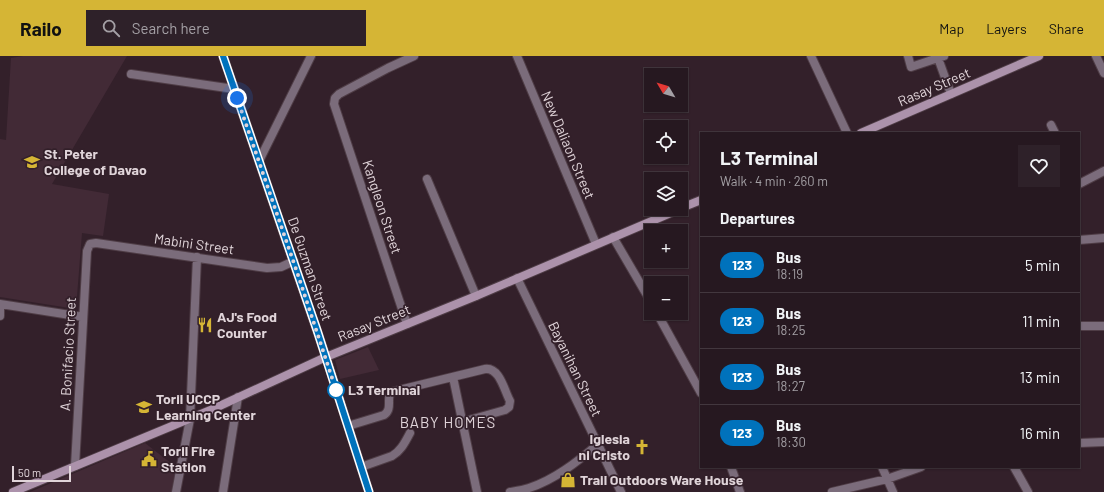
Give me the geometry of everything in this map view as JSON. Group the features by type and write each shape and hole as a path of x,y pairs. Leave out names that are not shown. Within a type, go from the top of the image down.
{"street":[{"name":"De Guzman Street","path":"223,56 294,261 369,492"},
{"path":"259,162 311,56"},
{"name":"Kangleon Street","path":"407,324 334,101 339,94 414,56"},
{"name":"New Daliaon Street","path":"517,56 596,244"},
{"path":"811,56 847,132"},
{"path":"908,56 911,67 941,57 951,94"},
{"name":"Rasay Street","path":"863,132 1039,56"},
{"path":"1096,56 1104,73"},
{"path":"131,74 234,89"},
{"path":"1051,125 1054,132"},
{"path":"1080,182 1104,170"},
{"path":"427,179 476,296"},
{"name":"Rasay Street","path":"688,206 700,200"},
{"name":"Rasay Street","path":"13,492 190,419 326,357 476,296 663,216"},
{"path":"613,237 644,290"},
{"path":"1080,240 1104,238"},
{"name":"Mabini Street","path":"90,244 96,243 267,268 281,267 294,261"},
{"name":"A. Bonifacio Street","path":"75,466 87,251 90,244"},
{"path":"176,492 190,419 197,258"},
{"name":"Bayanihan Street","path":"517,278 621,492"},
{"path":"0,316 0,304 83,317"},
{"path":"661,320 700,392"},
{"path":"1080,326 1104,326"},
{"path":"348,426 387,413 390,406 389,396 391,392 489,368 498,375 510,401 509,407 505,410 462,422"},
{"path":"453,378 477,492"},
{"path":"223,492 238,397"},
{"path":"361,467 396,454 410,433"},
{"path":"1080,443 1104,442"},
{"path":"510,492 530,488 553,477 597,445"},
{"path":"731,468 740,492"},
{"path":"882,468 894,492"},
{"path":"832,492 887,479 918,468"},
{"path":"1015,468 1028,492"}],"shaded area":[{"name":"St. Peter College of Davao","path":"23,56 127,56 52,184 109,194 103,236 82,233 76,309 0,297 0,139 6,140 11,58"},
{"path":"368,347 379,370 340,379 335,360"},
{"path":"145,443 176,467 171,492 30,492"}],"bus line":[{"name":"123","path":"223,56 294,261 369,492"}],"place":[{"name":"St. Peter College of Davao","path":"32,162"},
{"name":"AJ's Food Counter","path":"205,325"},
{"name":"L3 Terminal","path":"336,390"},
{"name":"Toril UCCP Learning Center","path":"144,407"},
{"name":"Iglesia ni Cristo","path":"642,447"},
{"name":"Toril Fire Station","path":"149,459"},
{"name":"Trail Outdoors Ware House","path":"568,480"}],"district":[{"name":"BABY HOMES","path":"448,423"}],"route":[{"path":"237,98 336,390"}]}
